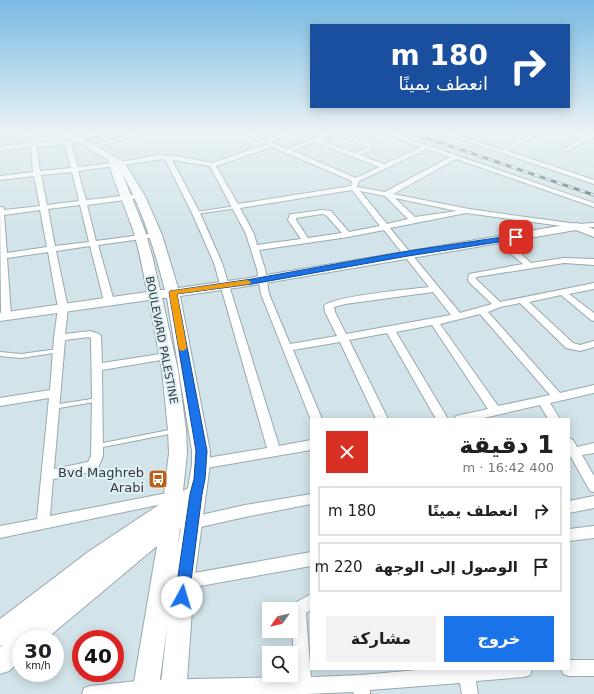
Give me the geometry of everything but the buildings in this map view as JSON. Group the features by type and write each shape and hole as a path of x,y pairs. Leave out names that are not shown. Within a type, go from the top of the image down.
{"street":[{"path":"36,164 63,308 59,338 43,523"},
{"path":"74,164 93,243 110,301"},
{"path":"0,178 76,170 108,164"},
{"name":"BOULEVARD PALESTINE","path":"117,164 133,197 148,236 173,292 201,451 201,464 183,582 174,691"},
{"path":"173,164 213,251 225,286 274,450"},
{"path":"203,164 212,166 216,164"},
{"path":"315,164 355,184 387,194 469,211 577,226 594,233"},
{"path":"379,164 385,167"},
{"path":"236,207 355,184 390,164"},
{"path":"387,194 441,164"},
{"path":"476,164 594,205"},
{"path":"540,164 594,182"},
{"path":"212,166 244,222 261,269 265,294 316,418"},
{"path":"355,184 386,227 458,317"},
{"path":"387,194 413,220"},
{"path":"0,213 133,197"},
{"path":"0,209 3,316 225,286 577,226 594,225"},
{"path":"254,248 348,235 413,220 469,211"},
{"path":"306,241 292,220 293,216 328,212 348,235"},
{"path":"2,256 148,236"},
{"name":"BOULEVARD PALESTINE","path":"146,691 163,584 178,453 177,430 167,356 154,295 148,236"},
{"path":"500,240 530,266"},
{"path":"498,305 472,280 472,276 530,266 583,260 594,262"},
{"path":"287,348 434,322 482,311 498,305 594,286"},
{"path":"382,418 330,312 330,305 345,301 436,289"},
{"path":"562,292 594,318"},
{"path":"522,300 570,346 580,348 594,344"},
{"path":"482,311 558,397"},
{"path":"434,322 496,412"},
{"path":"390,330 441,418"},
{"path":"48,475 94,465 97,456 98,400 96,336 90,334 59,338"},
{"path":"97,367 167,356"},
{"path":"465,418 543,402 594,389"},
{"path":"0,402 54,393"},
{"path":"543,402 553,418"},
{"path":"201,464 274,450 310,445"},
{"path":"594,448 571,449 594,487"},
{"path":"0,532 43,523 171,509 245,510 310,499"},
{"path":"570,507 594,502"},
{"path":"0,634 118,543 171,509"},
{"path":"39,630 122,561 171,509"},
{"path":"570,535 594,532"},
{"path":"183,582 310,559"},
{"path":"304,686 298,612 300,608 310,602"},
{"path":"0,662 12,652"},
{"path":"570,668 594,668"},
{"path":"90,694 146,691 262,691 304,686 361,689 466,674 512,670"},
{"path":"466,674 470,694"}],"lane":[{"path":"196,213 236,207"},
{"path":"0,354 21,356 58,351"},
{"path":"53,407 98,400"},
{"path":"97,446 177,430"}],"railway":[{"path":"504,164 594,195"}],"slow traffic":[{"path":"183,348 173,292 247,282"}],"place":[{"name":"Bvd Maghreb Arabi","path":"158,479"}],"route":[{"path":"182,597 196,494 200,479 201,451 173,292 225,286 516,237"}]}
